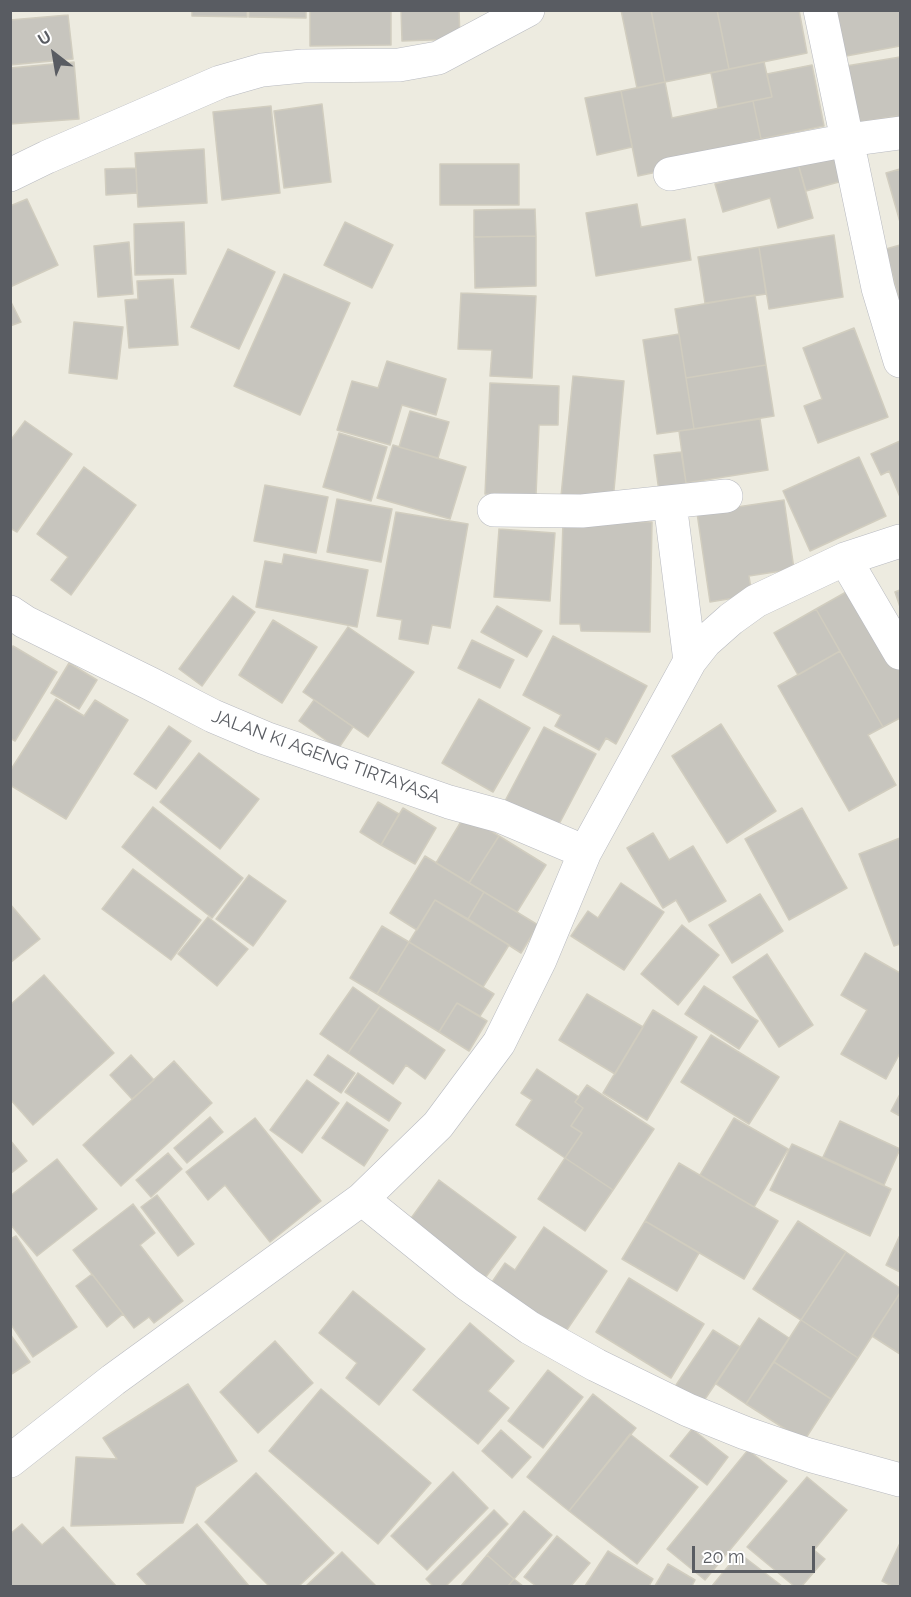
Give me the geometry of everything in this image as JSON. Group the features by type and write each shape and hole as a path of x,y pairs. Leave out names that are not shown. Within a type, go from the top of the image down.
{"street":[{"path":"10,175 220,82 262,70 303,66 399,65 438,58 528,10"},
{"path":"820,10 878,288 900,361"},
{"path":"670,174 848,140 900,133"},
{"path":"494,510 582,511 726,496"},
{"path":"670,503 690,661"},
{"path":"10,1461 113,1380 362,1199 438,1125 499,1043 540,960 585,852 690,661 705,642 756,601 845,559 900,541"},
{"path":"845,559 900,654"},
{"name":"JALAN KI AGENG TIRTAYASA","path":"10,612 25,622 224,721 265,738 449,802 500,816 585,852"},
{"path":"362,1199 467,1284 530,1328 596,1365 688,1410 745,1433 809,1455 900,1480"}],"building":[{"path":"192,10 247,10 247,17 192,16"},
{"path":"249,10 306,10 306,18 249,17"},
{"path":"310,10 391,10 391,45 310,46"},
{"path":"401,10 459,10 460,39 402,41"},
{"path":"621,10 651,10 665,82 637,88"},
{"path":"651,10 717,10 729,69 665,82"},
{"path":"717,10 799,10 807,53 729,69"},
{"path":"832,10 900,10 900,46 841,57"},
{"path":"68,15 73,59 10,65 10,20"},
{"path":"900,57 900,131 897,116 848,124 840,67"},
{"path":"74,62 79,119 10,124 10,68"},
{"path":"764,62 772,97 718,108 711,73"},
{"path":"812,65 824,126 761,139 753,101 772,97 767,74"},
{"path":"665,82 672,118 753,101 761,139 743,143 746,153 638,176 621,91"},
{"path":"621,91 632,147 597,155 585,98"},
{"path":"322,104 331,182 284,188 274,111"},
{"path":"271,106 280,193 222,200 213,112"},
{"path":"204,149 207,203 138,207 135,153"},
{"path":"836,149 846,180 806,191 797,160"},
{"path":"797,160 813,218 778,228 770,198 723,212 715,184"},
{"path":"440,164 519,164 519,205 440,205"},
{"path":"136,168 137,193 106,195 105,169"},
{"path":"900,169 900,222 886,173"},
{"path":"27,199 58,265 10,287 10,206"},
{"path":"637,204 641,227 685,219 691,260 596,276 586,213"},
{"path":"535,209 536,236 474,237 474,210"},
{"path":"184,222 186,274 135,275 134,224"},
{"path":"345,222 393,245 372,288 324,265"},
{"path":"834,235 843,297 769,309 759,247"},
{"path":"536,236 536,286 475,288 474,237"},
{"path":"129,242 133,294 98,297 94,246"},
{"path":"900,245 900,305 886,249"},
{"path":"759,247 766,294 705,303 698,257"},
{"path":"228,249 275,272 239,349 191,327"},
{"path":"284,274 350,303 300,415 234,386"},
{"path":"173,279 178,345 129,348 125,300 138,299 137,281"},
{"path":"461,293 536,296 532,378 490,376 492,350 458,349"},
{"path":"755,295 766,365 686,378 675,309"},
{"path":"10,300 21,322 10,326"},
{"path":"74,322 123,327 117,379 69,373"},
{"path":"854,328 888,417 818,443 804,406 822,399 803,348"},
{"path":"679,334 694,429 657,434 643,340"},
{"path":"387,361 446,379 436,415 402,405 390,445 337,430 352,381 378,388"},
{"path":"766,365 774,416 694,429 686,378"},
{"path":"573,376 624,381 613,501 561,496"},
{"path":"490,383 559,386 558,425 539,425 536,495 485,494"},
{"path":"410,411 449,422 438,458 399,447"},
{"path":"760,419 768,470 686,483 679,431"},
{"path":"25,421 72,454 17,532 10,528 10,441"},
{"path":"339,433 387,447 371,501 323,487"},
{"path":"900,441 900,497 889,471 881,475 871,454"},
{"path":"393,445 466,467 450,519 377,498"},
{"path":"681,452 688,495 660,499 654,455"},
{"path":"859,457 886,516 810,551 783,491"},
{"path":"84,467 136,505 71,595 51,580 68,557 37,534"},
{"path":"265,485 328,497 316,553 254,541"},
{"path":"337,499 392,509 381,562 327,552"},
{"path":"784,500 794,569 749,576 752,595 710,602 697,513"},
{"path":"396,512 468,524 450,628 432,625 428,644 399,639 402,620 377,616"},
{"path":"563,520 652,522 650,632 581,631 580,624 560,624"},
{"path":"499,529 555,533 550,601 494,597"},
{"path":"284,554 368,570 357,627 256,607 265,561 282,564"},
{"path":"855,587 900,669 900,718 883,727 816,609"},
{"path":"900,590 900,607 895,592"},
{"path":"233,596 255,612 202,686 179,669"},
{"path":"497,606 542,631 527,657 481,632"},
{"path":"816,609 840,651 798,675 774,633"},
{"path":"273,620 317,647 282,703 239,675"},
{"path":"348,627 414,672 368,737 303,692"},
{"path":"553,636 647,686 616,744 606,738 599,750 555,726 561,715 523,695"},
{"path":"472,640 514,660 500,688 458,668"},
{"path":"13,646 57,672 15,741 10,738 10,649"},
{"path":"840,651 883,727 868,735 896,785 849,811 778,686"},
{"path":"69,663 97,680 79,709 51,693"},
{"path":"56,699 84,716 95,700 128,720 66,819 10,785 10,771"},
{"path":"479,699 530,728 493,792 442,763"},
{"path":"314,700 353,727 338,749 299,721"},
{"path":"721,724 776,811 727,843 672,756"},
{"path":"169,726 191,741 156,789 134,774"},
{"path":"544,727 596,754 557,828 505,801"},
{"path":"199,753 259,799 220,849 160,802"},
{"path":"378,802 399,814 381,845 360,832"},
{"path":"153,807 243,878 212,918 122,847"},
{"path":"403,808 436,828 415,864 381,845"},
{"path":"802,808 847,888 789,920 745,839"},
{"path":"465,815 499,836 469,883 436,863"},
{"path":"653,833 669,860 693,846 726,901 689,922 676,900 663,908 627,848"},
{"path":"499,836 546,865 517,912 469,883"},
{"path":"900,838 900,944 894,946 859,854"},
{"path":"425,856 484,892 468,919 435,900 417,930 390,913"},
{"path":"133,869 201,920 171,960 102,909"},
{"path":"249,875 286,901 253,946 216,919"},
{"path":"621,883 664,912 624,970 571,936 588,911 598,918"},
{"path":"484,892 538,925 521,953 468,919"},
{"path":"760,894 783,931 732,963 709,925"},
{"path":"435,900 509,945 483,987 409,942"},
{"path":"10,904 40,939 10,963"},
{"path":"208,917 248,949 217,986 178,954"},
{"path":"682,925 719,955 678,1005 641,974"},
{"path":"382,926 409,942 377,994 350,978"},
{"path":"409,942 494,994 480,1016 457,1003 439,1032 377,994"},
{"path":"865,953 900,973 900,1053 886,1079 841,1054 867,1010 841,995"},
{"path":"767,954 813,1025 779,1047 733,977"},
{"path":"44,975 114,1053 33,1125 10,1099 10,1005"},
{"path":"704,986 758,1021 739,1049 685,1014"},
{"path":"353,987 380,1006 348,1053 320,1034"},
{"path":"587,994 643,1027 615,1074 559,1040"},
{"path":"457,1003 487,1021 469,1051 439,1032"},
{"path":"380,1006 445,1050 425,1079 406,1065 393,1084 348,1053"},
{"path":"653,1010 697,1037 647,1120 603,1093"},
{"path":"711,1035 779,1077 749,1124 681,1082"},
{"path":"131,1055 154,1080 132,1099 110,1075"},
{"path":"328,1055 355,1073 341,1093 314,1075"},
{"path":"174,1061 212,1103 121,1186 83,1145"},
{"path":"537,1069 579,1097 575,1102 583,1108 571,1126 582,1133 565,1158 516,1125 532,1100 521,1093"},
{"path":"358,1073 401,1103 389,1121 345,1092"},
{"path":"307,1080 339,1103 302,1153 270,1130"},
{"path":"587,1085 654,1129 613,1190 565,1158 582,1133 571,1126 583,1108 575,1102"},
{"path":"900,1094 900,1116 891,1111"},
{"path":"347,1102 388,1130 364,1166 322,1138"},
{"path":"210,1117 223,1132 187,1163 174,1148"},
{"path":"255,1118 321,1201 270,1242 225,1185 208,1200 186,1172"},
{"path":"734,1118 788,1149 754,1207 700,1175"},
{"path":"840,1121 900,1149 884,1185 823,1157"},
{"path":"10,1140 27,1161 10,1174"},
{"path":"792,1144 891,1189 870,1236 770,1190"},
{"path":"168,1153 182,1169 151,1197 136,1180"},
{"path":"565,1158 613,1190 585,1231 538,1199"},
{"path":"57,1159 97,1209 37,1256 10,1224 10,1196"},
{"path":"679,1163 778,1221 744,1279 645,1221"},
{"path":"439,1180 516,1237 485,1278 409,1221"},
{"path":"157,1195 194,1244 178,1256 141,1207"},
{"path":"133,1204 155,1233 140,1245 183,1301 154,1323 149,1317 134,1328 73,1250"},
{"path":"645,1221 699,1253 677,1291 622,1259"},
{"path":"798,1221 846,1252 801,1320 753,1289"},
{"path":"544,1227 607,1271 562,1337 488,1288 505,1263 515,1270"},
{"path":"900,1235 900,1272 886,1265"},
{"path":"16,1236 77,1327 33,1357 10,1323 10,1239"},
{"path":"846,1252 900,1288 900,1293 858,1358 801,1320"},
{"path":"92,1274 123,1314 107,1327 76,1286"},
{"path":"629,1278 704,1324 671,1378 596,1332"},
{"path":"353,1291 425,1349 379,1405 346,1378 357,1363 319,1333"},
{"path":"900,1293 900,1354 872,1336"},
{"path":"759,1318 789,1338 746,1404 716,1384"},
{"path":"801,1320 858,1358 831,1399 774,1362"},
{"path":"470,1323 514,1361 488,1391 509,1408 478,1444 413,1390"},
{"path":"713,1330 740,1347 697,1411 670,1394"},
{"path":"10,1334 30,1362 10,1375"},
{"path":"275,1341 313,1383 258,1433 220,1392"},
{"path":"774,1362 831,1399 804,1441 746,1404"},
{"path":"548,1370 583,1397 543,1448 508,1421"},
{"path":"188,1384 237,1461 196,1487 183,1523 71,1526 76,1457 117,1459 103,1438"},
{"path":"321,1389 431,1483 378,1544 269,1451"},
{"path":"593,1394 636,1428 569,1511 527,1477"},
{"path":"692,1429 728,1457 707,1485 670,1456"},
{"path":"501,1430 531,1457 512,1478 482,1451"},
{"path":"630,1434 698,1487 637,1564 569,1511"},
{"path":"748,1450 787,1481 705,1580 667,1549"},
{"path":"453,1472 488,1508 427,1570 391,1536"},
{"path":"256,1473 334,1553 299,1586 269,1586 205,1522"},
{"path":"807,1477 847,1510 814,1550 825,1559 802,1586 794,1586 747,1547"},
{"path":"494,1510 508,1524 446,1586 433,1586 426,1579"},
{"path":"524,1511 552,1535 514,1579 487,1555"},
{"path":"22,1524 42,1545 63,1527 116,1586 10,1586 10,1534"},
{"path":"197,1524 249,1586 148,1586 137,1574"},
{"path":"557,1536 590,1563 571,1586 536,1586 524,1577"},
{"path":"900,1543 900,1586 892,1586 882,1581"},
{"path":"608,1551 653,1579 649,1586 585,1586"},
{"path":"342,1552 376,1586 306,1586"},
{"path":"739,1553 782,1586 712,1586"},
{"path":"487,1555 514,1579 508,1586 461,1586"},
{"path":"668,1564 695,1580 692,1586 655,1586"},
{"path":"514,1579 523,1586 508,1586"}]}
